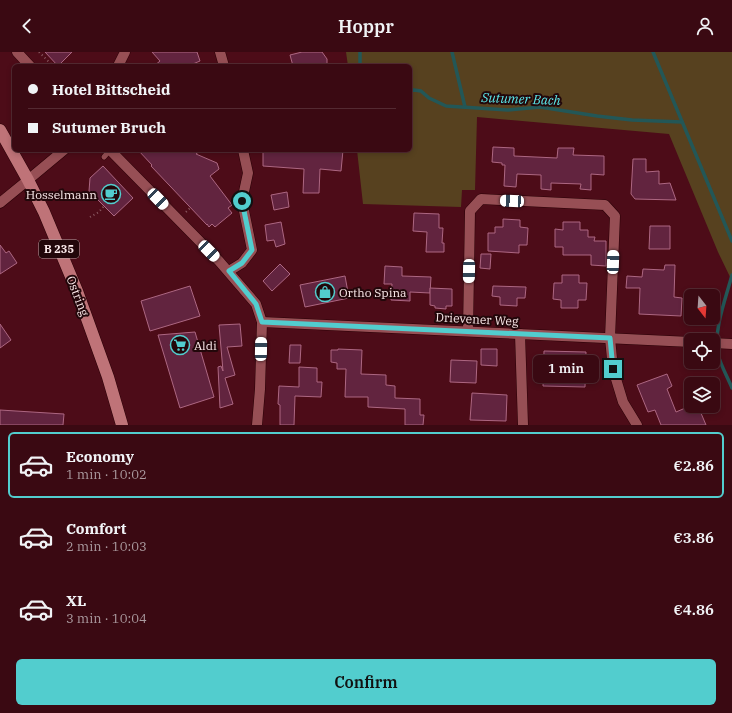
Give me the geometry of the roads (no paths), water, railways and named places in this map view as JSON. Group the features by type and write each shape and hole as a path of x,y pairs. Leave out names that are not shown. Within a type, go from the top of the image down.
{"main road":[{"name":"Ostring","path":"0,130 12,151"},
{"name":"Ostring","path":"12,152 44,212 77,291 108,377 122,425"}],"street":[{"path":"17,52 28,64"},
{"path":"119,64 125,52"},
{"path":"220,52 223,64"},
{"path":"0,203 62,152"},
{"path":"108,152 145,191 229,271 256,304 262,322 260,389 257,425"},
{"path":"229,271 242,263 252,250 242,201 248,173 243,152"},
{"path":"468,331 470,211 481,199 605,205 615,216 610,338 613,369 623,402 637,425"},
{"name":"Drievener Weg","path":"262,322 684,342"},
{"path":"520,334 523,425"}],"waterway":[{"name":"Sutumer Bach","path":"360,52 360,64"},
{"path":"452,52 465,107"},
{"name":"Sutumer Bach","path":"653,52 732,241"},
{"name":"Sutumer Bach","path":"412,90 421,91 429,98 446,106 508,110 540,107 632,120 682,122"},
{"name":"Sutumer Bach","path":"732,275 721,314 717,335 720,362 732,388"}],"place":[{"name":"Hosselmann","path":"111,194"},
{"name":"Ortho Spina","path":"325,292"},
{"name":"Aldi","path":"180,345"}]}
